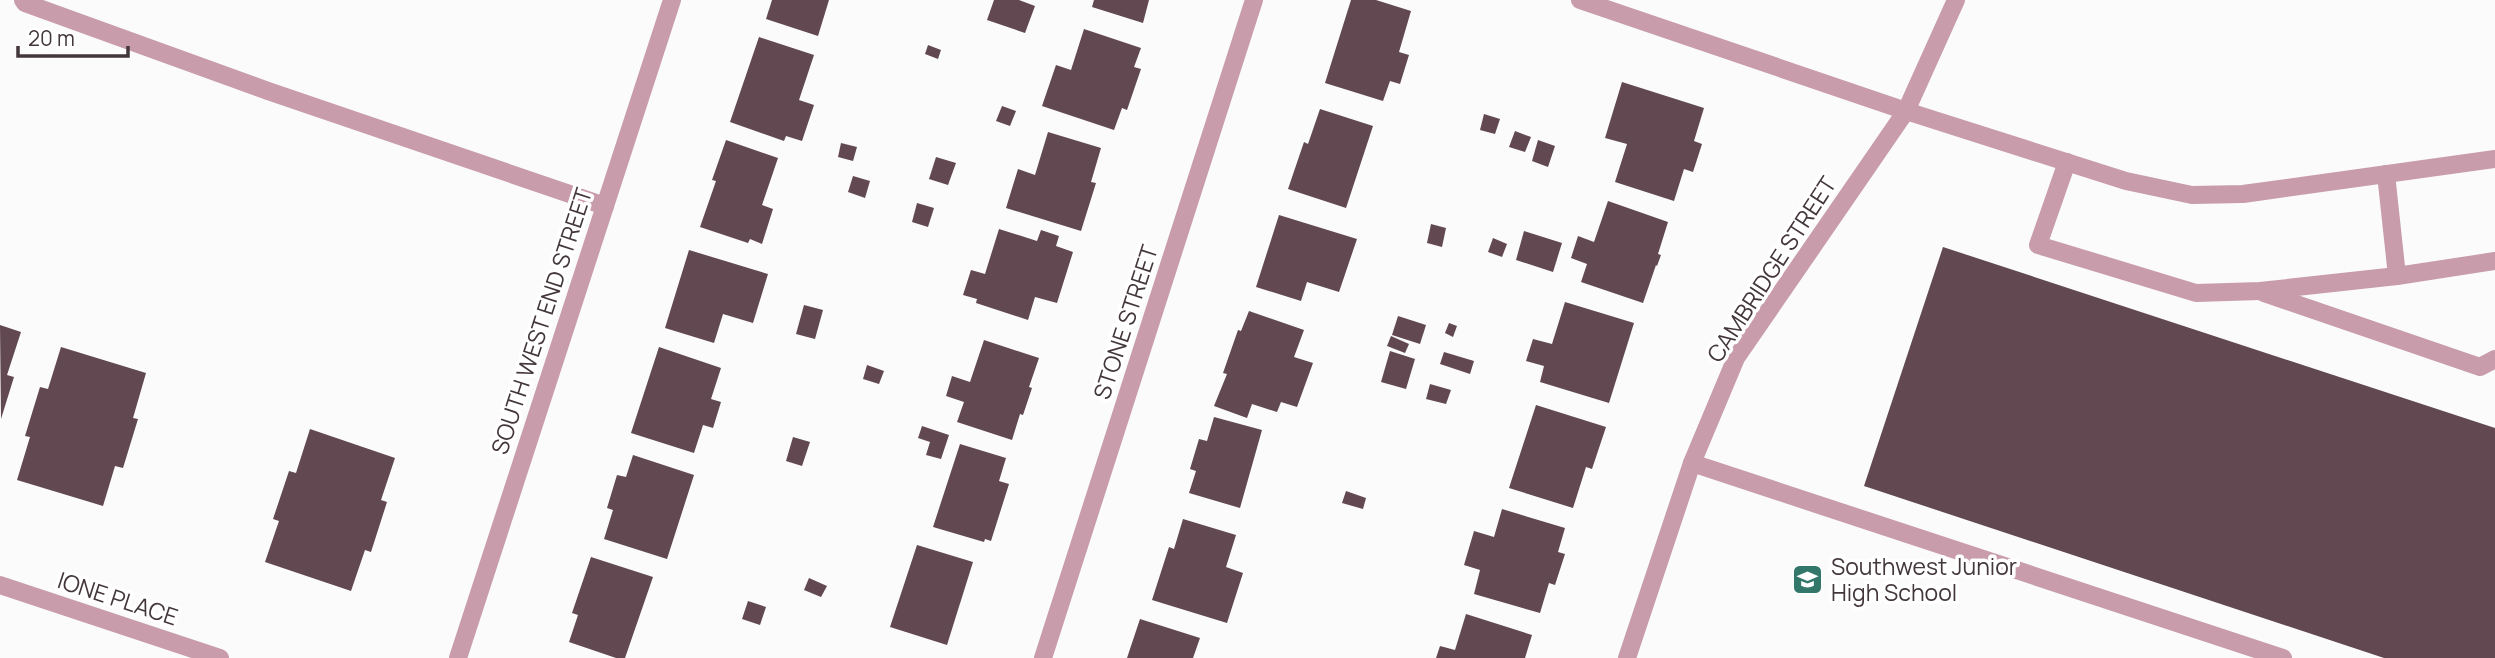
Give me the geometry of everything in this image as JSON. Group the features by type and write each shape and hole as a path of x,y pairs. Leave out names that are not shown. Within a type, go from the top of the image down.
{"street":[{"path":"23,0 25,3 268,91 604,206"},
{"name":"SOUTH WEST END STREET","path":"458,658 672,0"},
{"name":"STONE STREET","path":"1042,658 1254,0"},
{"path":"1580,0 1906,111 2126,181 2192,195 2243,194 2495,159"},
{"name":"CAMBRIDGE STREET","path":"1627,658 1692,463 1736,358 1906,111 1956,0"},
{"path":"2067,162 2038,245 2196,293 2260,291 2398,276 2495,261"},
{"path":"2386,174 2398,276"},
{"path":"2260,291 2480,367 2495,359"},
{"path":"1692,463 2283,658"},
{"name":"IONE PLACE","path":"0,585 220,658"}],"building":[{"path":"772,0 829,0 818,36 766,19"},
{"path":"994,0 1019,0 1035,6 1025,33 987,20"},
{"path":"1094,0 1149,0 1143,23 1092,7"},
{"path":"1351,0 1376,0 1411,11 1399,52 1409,55 1400,84 1390,81 1383,101 1325,83"},
{"path":"1084,29 1141,48 1134,67 1141,69 1127,110 1122,108 1114,130 1042,106 1056,65 1071,70"},
{"path":"759,37 814,55 799,100 814,105 802,141 786,136 784,141 730,122"},
{"path":"928,45 941,50 938,59 925,54"},
{"path":"1622,82 1704,108 1694,141 1702,144 1693,172 1684,169 1674,201 1615,182 1627,144 1605,138"},
{"path":"1002,106 1016,111 1010,126 996,121"},
{"path":"1320,109 1373,126 1346,208 1288,189 1304,142 1308,144"},
{"path":"1484,114 1500,119 1495,134 1480,130"},
{"path":"1515,131 1531,137 1525,152 1509,147"},
{"path":"1048,132 1101,148 1091,182 1096,183 1081,231 1006,208 1018,169 1035,175"},
{"path":"726,140 778,158 762,205 773,209 762,244 750,239 748,243 700,227 716,181 712,180"},
{"path":"1538,140 1555,146 1548,167 1532,161"},
{"path":"841,143 857,147 853,161 838,157"},
{"path":"936,157 956,163 948,185 929,179"},
{"path":"853,176 870,181 865,198 848,192"},
{"path":"1608,201 1668,222 1658,254 1661,255 1643,303 1581,282 1587,264 1571,258 1578,236 1594,242"},
{"path":"917,203 934,208 928,227 912,222"},
{"path":"1279,215 1357,239 1339,292 1307,282 1301,301 1256,287"},
{"path":"1431,224 1446,228 1442,247 1427,243"},
{"path":"999,229 1037,241 1041,230 1059,236 1056,246 1073,252 1057,303 1035,297 1028,320 976,303 977,299 963,295 971,270 985,274"},
{"path":"1524,231 1562,243 1553,272 1516,260"},
{"path":"1493,238 1507,244 1502,257 1488,252"},
{"path":"1943,247 2495,428 2495,658 2384,658 1864,486"},
{"path":"689,250 768,274 753,323 723,314 714,343 665,328"},
{"path":"1565,302 1634,323 1609,403 1540,382 1544,366 1526,361 1533,339 1552,344"},
{"path":"804,305 823,310 815,339 796,334"},
{"path":"1249,311 1304,330 1294,357 1313,363 1297,407 1281,402 1277,412 1252,404 1247,418 1214,406 1227,374 1223,373 1238,330 1241,331"},
{"path":"1398,316 1426,325 1420,344 1392,335"},
{"path":"1449,323 1457,326 1453,337 1445,333"},
{"path":"0,325 21,332 7,375 14,377 1,419"},
{"path":"1391,336 1409,344 1405,353 1387,346"},
{"path":"984,340 1039,358 1029,387 1032,388 1012,440 957,422 964,402 946,396 952,376 970,382"},
{"path":"61,347 146,373 133,418 138,419 123,468 115,466 103,506 17,480 30,437 25,436 40,387 48,389"},
{"path":"659,347 721,368 711,399 721,402 713,428 703,425 694,453 631,433"},
{"path":"1390,351 1415,359 1406,389 1381,382"},
{"path":"1444,352 1474,361 1470,374 1440,364"},
{"path":"867,365 884,371 879,384 863,379"},
{"path":"1430,384 1451,390 1446,404 1426,399"},
{"path":"1536,405 1606,427 1592,469 1586,467 1573,508 1509,488"},
{"path":"1214,417 1262,430 1240,508 1189,493 1196,471 1190,469 1199,439 1207,441"},
{"path":"922,426 949,435 941,459 926,455 930,442 918,438"},
{"path":"310,429 395,458 381,500 387,502 371,552 365,550 351,591 265,562 279,521 273,519 289,471 296,473"},
{"path":"793,437 810,442 802,466 786,461"},
{"path":"960,444 1006,458 999,481 1009,484 991,541 985,539 984,542 933,527"},
{"path":"633,455 694,475 667,559 604,539 613,510 607,508 617,475 626,477"},
{"path":"1346,491 1366,498 1363,509 1342,503"},
{"path":"1502,509 1565,528 1558,552 1565,554 1555,585 1549,583 1540,613 1474,594 1480,570 1464,565 1474,531 1494,537"},
{"path":"1183,519 1236,535 1226,567 1243,573 1227,623 1152,600 1169,547 1174,549"},
{"path":"917,545 973,562 947,645 890,627"},
{"path":"591,557 653,577 625,658 616,658 569,642 578,615 572,613"},
{"path":"809,578 827,586 821,597 804,590"},
{"path":"748,601 766,607 760,625 742,619"},
{"path":"1466,614 1532,635 1525,658 1436,658 1440,646 1455,650"},
{"path":"1140,619 1200,638 1193,658 1127,658"}],"place":[{"name":"Southwest Junior High School","path":"1808,579"}]}
